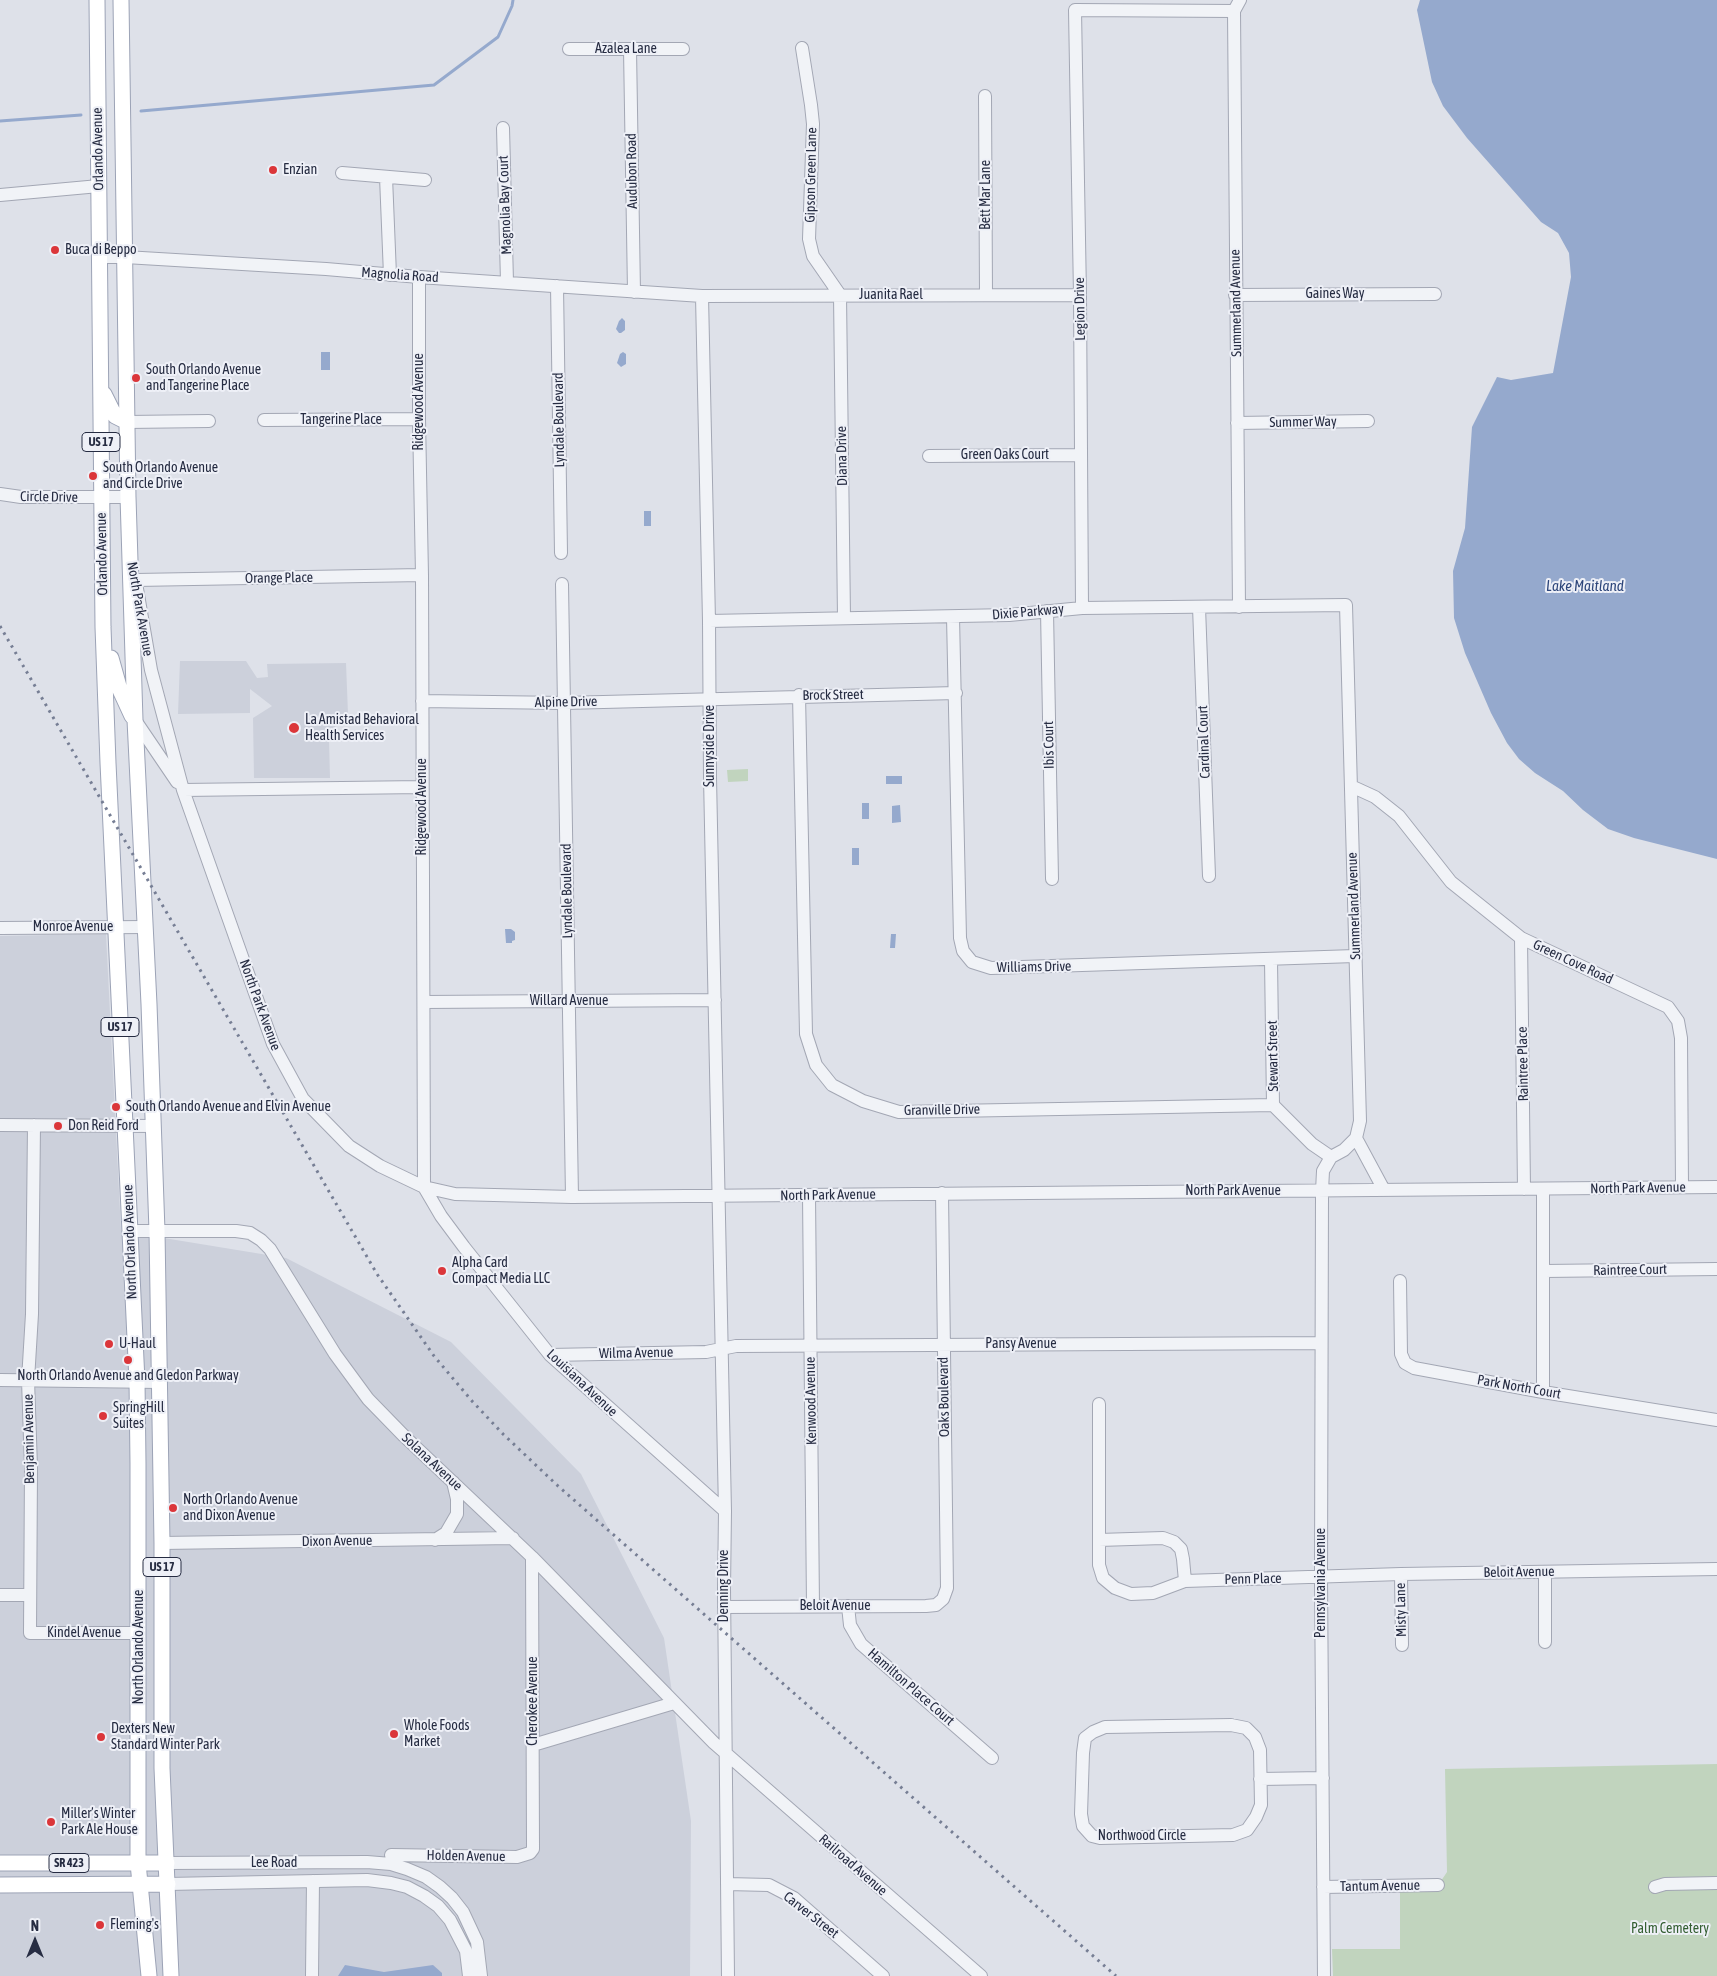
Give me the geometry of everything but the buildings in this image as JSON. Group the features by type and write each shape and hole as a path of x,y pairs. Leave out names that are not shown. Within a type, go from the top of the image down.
{"main road":[{"name":"Orlando Avenue","path":"97,0 103,627 116,927"},
{"name":"Orlando Avenue","path":"121,0 129,543 134,720 146,927"},
{"path":"101,385 114,416 127,422"},
{"path":"103,627 120,690 134,720"},
{"name":"North Orlando Avenue","path":"116,927 136,1381 138,1863 149,1976"},
{"name":"North Orlando Avenue","path":"146,927 154,1126 160,1382 162,1768 171,1976"},
{"path":"138,1654 152,1690 162,1697"},
{"name":"Lee Road","path":"0,1863 167,1863"},
{"name":"Lee Road","path":"0,1885 168,1884"}],"street":[{"name":"Legion Drive","path":"1082,608 1080,294 1075,10 1237,6"},
{"name":"Summerland Avenue","path":"1237,6 1236,295 1239,607"},
{"name":"Gipson Green Lane","path":"802,48 813,124 809,239 813,256 840,295"},
{"name":"Azalea Lane","path":"569,49 683,49"},
{"name":"Audubon Road","path":"630,49 634,292"},
{"name":"Bett Mar Lane","path":"985,96 986,295"},
{"name":"Magnolia Bay Court","path":"503,128 507,282"},
{"path":"342,174 425,180"},
{"path":"386,177 390,275"},
{"path":"0,195 99,186"},
{"name":"Magnolia Road","path":"99,257 125,256 702,296"},
{"name":"Ridgewood Avenue","path":"419,277 424,1188"},
{"name":"Lyndale Boulevard","path":"557,286 561,553"},
{"name":"Juanita Rael","path":"702,296 1080,294"},
{"name":"Gaines Way","path":"1236,295 1435,294"},
{"name":"Diana Drive","path":"840,295 844,618"},
{"name":"Sunnyside Drive","path":"702,296 719,1196"},
{"name":"Tangerine Place","path":"264,420 419,419"},
{"path":"127,422 209,421"},
{"name":"Summer Way","path":"1238,423 1368,421"},
{"name":"Green Oaks Court","path":"929,456 1081,455"},
{"name":"Circle Drive","path":"0,494 22,497 128,497"},
{"name":"North Park Avenue","path":"129,543 151,670 183,790 273,1044 297,1090 310,1108 349,1146 380,1166 424,1188 464,1194 572,1197 1717,1186"},
{"name":"Orange Place","path":"136,580 422,576"},
{"name":"Lyndale Boulevard","path":"562,584 572,1197"},
{"name":"Summerland Avenue","path":"1346,605 1360,1121 1356,1138"},
{"name":"Dixie Parkway","path":"709,621 954,617 1009,615 1082,608 1346,605"},
{"name":"Cardinal Court","path":"1199,607 1209,876"},
{"name":"Ibis Court","path":"1047,611 1052,879"},
{"name":"Williams Drive","path":"954,617 960,938 963,951 972,962 992,968 1355,956"},
{"name":"Brock Street","path":"710,698 956,693"},
{"name":"Granville Drive","path":"799,695 806,1034 816,1065 832,1086 863,1102 899,1112 1274,1105"},
{"name":"Alpine Drive","path":"422,701 564,702 710,698"},
{"name":"North Park Avenue","path":"134,720 183,790"},
{"name":"Green Cove Road","path":"1351,786 1375,797 1399,816 1451,882 1521,938 1668,1007 1678,1021 1681,1038 1682,1187"},
{"path":"183,790 422,787"},
{"name":"Monroe Avenue","path":"0,928 146,927"},
{"name":"Raintree Place","path":"1521,938 1524,1189"},
{"name":"Stewart Street","path":"1271,960 1274,1105 1312,1144 1331,1158"},
{"name":"Willard Avenue","path":"424,1002 715,1000"},
{"path":"0,1125 154,1126"},
{"name":"Benjamin Avenue","path":"30,1633 31,1468 28,1380 32,1314 34,1125"},
{"path":"1322,1191 1323,1171 1331,1158 1344,1150 1356,1138 1384,1190"},
{"name":"Louisiana Avenue","path":"424,1188 441,1216 550,1355 725,1511"},
{"path":"1543,1189 1543,1392"},
{"name":"Pennsylvania Avenue","path":"1322,1191 1321,1578 1324,1976"},
{"name":"Oaks Boulevard","path":"942,1194 947,1588 943,1599"},
{"name":"Kenwood Avenue","path":"809,1195 813,1606"},
{"name":"Denning Drive","path":"719,1196 725,1511 724,1607 728,1976"},
{"name":"Solana Avenue","path":"130,1231 236,1230 250,1233 261,1240 270,1250 335,1354 368,1399 513,1538 726,1754"},
{"name":"Raintree Court","path":"1544,1271 1717,1269"},
{"name":"Park North Court","path":"1400,1280 1401,1354 1405,1364 1414,1368 1543,1392 1717,1420"},
{"name":"Pansy Avenue","path":"722,1349 736,1346 1321,1343"},
{"name":"Wilma Avenue","path":"550,1355 706,1352 722,1349"},
{"path":"0,1380 160,1382"},
{"name":"Penn Place","path":"1099,1404 1099,1565 1103,1578 1115,1588 1131,1594 1153,1593 1185,1581 1321,1578"},
{"path":"435,1540 446,1533 456,1514 453,1482"},
{"name":"Dixon Avenue","path":"162,1543 513,1538"},
{"path":"1099,1540 1163,1538 1174,1542 1181,1549 1184,1559 1185,1581"},
{"name":"Cherokee Avenue","path":"532,1557 534,1844"},
{"name":"Beloit Avenue","path":"1321,1578 1401,1574 1717,1569"},
{"path":"1545,1572 1545,1642"},
{"name":"Misty Lane","path":"1401,1574 1402,1645"},
{"path":"0,1595 30,1595"},
{"name":"Beloit Avenue","path":"724,1607 926,1606 936,1605 943,1599"},
{"name":"Hamilton Place Court","path":"848,1606 850,1625 861,1644 992,1758"},
{"name":"Kindel Avenue","path":"30,1633 138,1634"},
{"path":"533,1745 674,1703"},
{"name":"Northwood Circle","path":"1232,1725 1246,1728 1255,1737 1260,1750 1260,1778 1261,1805 1256,1817 1247,1830 1233,1835 1100,1838 1092,1836 1083,1826 1081,1814 1083,1753 1086,1738 1093,1732 1105,1727 1232,1725"},
{"name":"Railroad Avenue","path":"726,1754 981,1976"},
{"path":"1260,1778 1323,1778"},
{"name":"Holden Avenue","path":"391,1855 517,1857 530,1853 534,1844"},
{"path":"367,1862 367,1880"},
{"name":"Lee Road","path":"167,1863 367,1862 391,1864 407,1869 426,1877 452,1898 472,1929 480,1957 481,1976"},
{"path":"312,1976 313,1880"},
{"name":"Lee Road","path":"168,1884 367,1880 407,1887 438,1906 450,1920 466,1951 470,1976"},
{"path":"1655,1887 1665,1884 1717,1883"},
{"name":"Carver Street","path":"727,1884 769,1885 794,1898 883,1976"},
{"name":"Tantum Avenue","path":"1323,1887 1438,1885"}],"shaded area":[{"name":"La Amistad Behavioral Health Services","path":"180,661 246,661 257,678 268,677 267,664 346,663 348,714 335,716 336,739 329,740 330,778 254,778 253,718 272,706 250,689 250,713 178,714"},
{"path":"106,934 121,1231 286,1258 451,1342 581,1474 664,1638 691,1821 690,1976 0,1976 0,936"}],"green space":[{"path":"748,769 748,781 728,782 727,770"},
{"name":"Palm Cemetery","path":"1717,1764 1717,1976 1333,1976 1332,1949 1400,1949 1400,1890 1441,1881 1447,1872 1445,1769"}],"water":[{"name":"Lake Maitland","path":"1420,0 1717,0 1717,859 1634,838 1608,829 1583,810 1563,791 1535,773 1519,759 1507,743 1491,713 1465,653 1454,618 1453,571 1465,528 1472,427 1497,377 1511,380 1553,373 1571,277 1569,253 1558,233 1541,222 1467,138 1443,106 1432,82 1417,10"},
{"path":"622,318 625,321 625,330 619,333 616,329"},
{"path":"321,352 330,352 330,370 321,370"},
{"path":"623,352 626,354 626,364 621,367 617,363 620,354"},
{"path":"644,511 651,511 651,526 644,526"},
{"path":"886,776 902,776 902,784 886,784"},
{"path":"862,803 869,803 869,819 862,819"},
{"path":"900,805 901,822 892,823 892,806"},
{"path":"852,848 859,848 859,865 852,865"},
{"path":"505,929 511,929 515,932 515,940 512,943 506,943"},
{"path":"891,934 896,934 895,948 890,948"},
{"path":"345,1965 384,1972 433,1965 442,1973 442,1976 338,1976"}],"waterway":[{"path":"141,111 434,85 498,37 513,0"},
{"path":"0,121 81,115"}],"railway":[{"path":"0,626 377,1274 434,1356 503,1434 558,1486 1116,1976"}],"place":[{"name":"Enzian","path":"273,170"},
{"name":"Buca di Beppo","path":"55,250"},
{"name":"South Orlando Avenue and Tangerine Place","path":"136,378"},
{"name":"South Orlando Avenue and Circle Drive","path":"93,476"},
{"name":"La Amistad Behavioral Health Services","path":"294,728"},
{"name":"South Orlando Avenue and Elvin Avenue","path":"116,1107"},
{"name":"Don Reid Ford","path":"58,1126"},
{"name":"Alpha Card Compact Media LLC","path":"442,1271"},
{"name":"U-Haul","path":"109,1344"},
{"name":"North Orlando Avenue and Gledon Parkway","path":"128,1360"},
{"name":"SpringHill Suites","path":"103,1416"},
{"name":"North Orlando Avenue and Dixon Avenue","path":"173,1508"},
{"name":"Whole Foods Market","path":"394,1734"},
{"name":"Dexters New Standard Winter Park","path":"101,1737"},
{"name":"Miller’s Winter Park Ale House","path":"51,1822"},
{"name":"Fleming's","path":"100,1925"}]}
